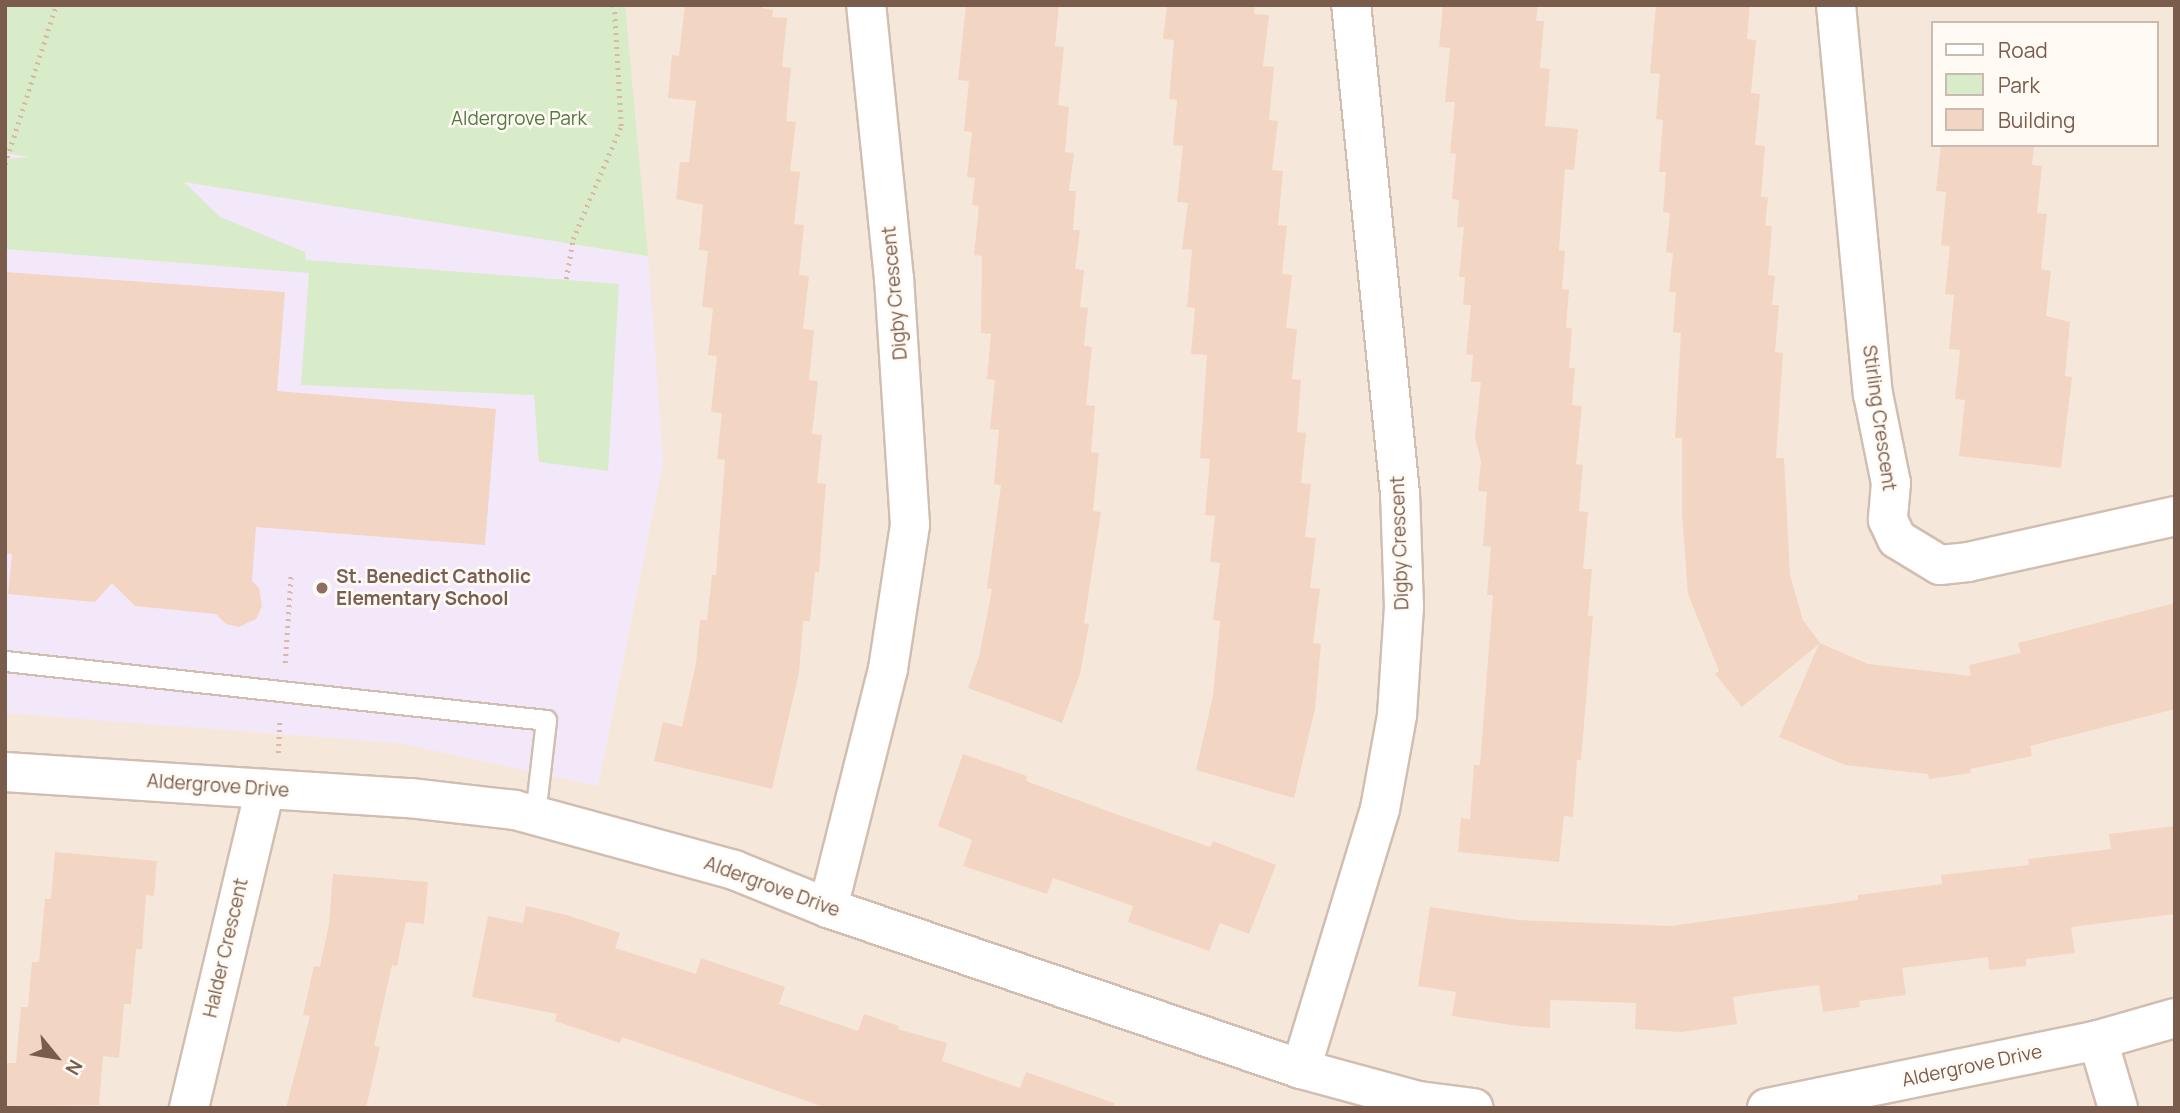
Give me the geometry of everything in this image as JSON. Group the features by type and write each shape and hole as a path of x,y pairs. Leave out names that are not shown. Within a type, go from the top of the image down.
{"street":[{"name":"Digby Crescent","path":"828,908 888,669 910,525 894,279 866,5"},
{"name":"Digby Crescent","path":"1301,1069 1380,809 1397,715 1404,607 1400,494 1351,5"},
{"name":"Stirling Crescent","path":"1836,5 1873,394 1891,483 1888,520 1897,539 1940,565 1968,562 2175,516"},
{"name":"Aldergrove Drive","path":"5,772 410,799 515,810 734,870 828,908 1301,1069 1419,1101 1474,1108"},
{"name":"Halder Crescent","path":"189,1108 265,789"},
{"name":"Aldergrove Drive","path":"1767,1108 2098,1040 2175,1018"},
{"path":"2098,1040 2118,1108"}],"lane":[{"path":"5,661 546,720 535,815"}],"path":[{"path":"5,164 56,5"},
{"path":"566,279 573,239 621,126 614,5"}],"shaded area":[{"path":"5,5 2175,5 2175,1108 5,1108"},
{"name":"St. Benedict Catholic Elementary School","path":"5,153 648,256 663,463 598,786 398,743 5,713"}],"green space":[{"name":"Aldergrove Park","path":"5,5 625,5 648,256 184,182 220,217 305,252 306,260 619,284 608,471 539,462 534,395 301,385 309,273 5,249 6,159 30,157 5,153"}],"building":[{"path":"685,5 762,5 762,8 773,10 772,17 787,18 782,67 791,68 786,121 796,122 790,171 800,172 794,224 804,225 799,275 809,276 803,329 814,330 809,380 818,381 812,434 822,435 817,483 826,484 819,572 815,572 810,621 803,621 799,673 772,789 654,761 663,722 682,727 696,663 700,620 707,620 712,575 716,575 725,460 717,459 722,413 711,412 717,356 708,355 713,308 702,307 708,251 699,250 703,205 676,199 680,162 689,162 696,101 668,98 672,55 679,56"},
{"path":"966,5 1059,5 1055,46 1064,47 1058,105 1069,107 1065,152 1074,153 1069,191 1076,191 1073,230 1080,230 1075,269 1084,270 1080,307 1088,308 1084,346 1092,347 1086,405 1095,406 1091,452 1099,453 1093,511 1101,512 1084,623 1089,624 1080,674 1062,723 968,688 979,657 992,589 987,588 1001,485 994,484 999,430 990,429 995,380 987,379 991,334 981,333 982,256 974,255 979,206 972,205 975,178 967,177 972,132 964,131 969,81 958,80"},
{"path":"1167,5 1255,5 1254,14 1269,15 1263,66 1274,67 1269,120 1278,121 1272,170 1283,171 1278,225 1287,226 1282,274 1292,275 1286,328 1297,329 1292,379 1301,380 1297,432 1306,433 1301,483 1311,484 1305,537 1316,538 1310,588 1320,589 1313,643 1321,644 1315,709 1294,798 1196,770 1213,696 1220,621 1213,620 1220,563 1210,562 1215,516 1205,515 1210,459 1200,458 1207,355 1191,354 1195,308 1187,307 1192,250 1182,249 1188,203 1177,202 1183,146 1173,145 1177,100 1169,99 1174,40 1163,39"},
{"path":"1443,5 1538,5 1536,21 1544,21 1540,68 1550,69 1545,126 1578,129 1574,170 1565,169 1559,250 1565,251 1562,289 1569,290 1566,328 1572,328 1569,368 1575,368 1572,405 1582,406 1576,464 1583,465 1579,511 1588,512 1583,569 1592,569 1588,616 1593,616 1581,760 1577,760 1573,817 1564,816 1559,862 1458,852 1461,818 1470,819 1474,765 1480,765 1493,595 1487,595 1491,547 1483,546 1487,492 1478,491 1481,461 1475,438 1481,382 1471,382 1473,355 1466,354 1471,305 1463,305 1465,277 1459,277 1464,227 1457,227 1459,200 1452,199 1456,154 1450,153 1455,102 1445,102 1450,48 1439,47"},
{"path":"1656,5 1750,5 1747,39 1756,40 1751,93 1760,94 1755,145 1765,146 1761,197 1768,197 1765,226 1772,226 1768,275 1775,276 1772,305 1779,305 1775,352 1783,353 1776,458 1784,458 1790,575 1803,620 1820,643 1868,664 1971,676 1969,665 2021,653 2018,643 2175,603 2175,709 2030,746 2032,756 1970,769 1971,773 1929,779 1928,774 1845,765 1779,737 1819,644 1742,707 1715,674 1719,671 1688,594 1682,514 1682,438 1675,438 1681,333 1673,332 1676,292 1669,292 1673,253 1666,252 1670,213 1663,212 1666,172 1659,172 1663,120 1656,119 1660,74 1650,73"},
{"path":"1941,147 2034,147 2032,165 2042,166 2037,213 2047,214 2041,269 2051,271 2046,316 2070,322 2065,376 2072,377 2061,468 1959,456 1965,400 1955,399 1960,350 1949,349 1954,295 1945,294 1950,246 1941,245 1946,192 1936,191"},
{"path":"5,272 285,292 277,391 496,409 485,545 256,527 252,581 259,588 262,606 256,619 239,627 226,624 216,614 135,606 112,583 95,602 8,594 12,554 5,553"},
{"path":"963,754 1027,776 1026,781 1110,812 1210,847 1213,841 1276,865 1249,934 1220,923 1209,951 1128,922 1133,906 1053,878 1047,894 963,866 972,840 938,826"},
{"path":"2175,826 2175,914 2071,927 2075,953 2026,959 2026,966 1989,970 1988,957 1902,968 1906,995 1859,1001 1860,1007 1823,1012 1819,985 1787,989 1733,997 1737,1024 1681,1032 1635,1029 1636,1003 1550,1000 1550,1028 1452,1016 1456,992 1418,986 1430,907 1518,920 1671,926 1858,900 1858,895 1942,884 1941,875 2029,865 2028,859 2111,849 2109,834"},
{"path":"55,852 157,861 154,896 146,895 142,949 136,949 131,1004 124,1004 119,1058 103,1056 99,1105 5,1106 5,1063 16,1063 21,1007 28,1007 32,962 39,962 45,899 51,899"},
{"path":"333,874 428,882 424,924 406,922 397,966 392,965 374,1046 380,1047 366,1108 286,1108 310,1016 303,1015 314,966 320,967 329,924"},
{"path":"526,906 567,915 620,933 615,948 696,974 701,958 785,987 779,1004 858,1031 864,1014 899,1026 898,1029 947,1043 942,1061 1020,1088 1026,1072 1114,1103 1113,1108 827,1108 622,1037 620,1043 555,1021 557,1014 472,997 488,916 523,923"}],"place":[{"name":"St. Benedict Catholic Elementary School","path":"322,588"}]}
